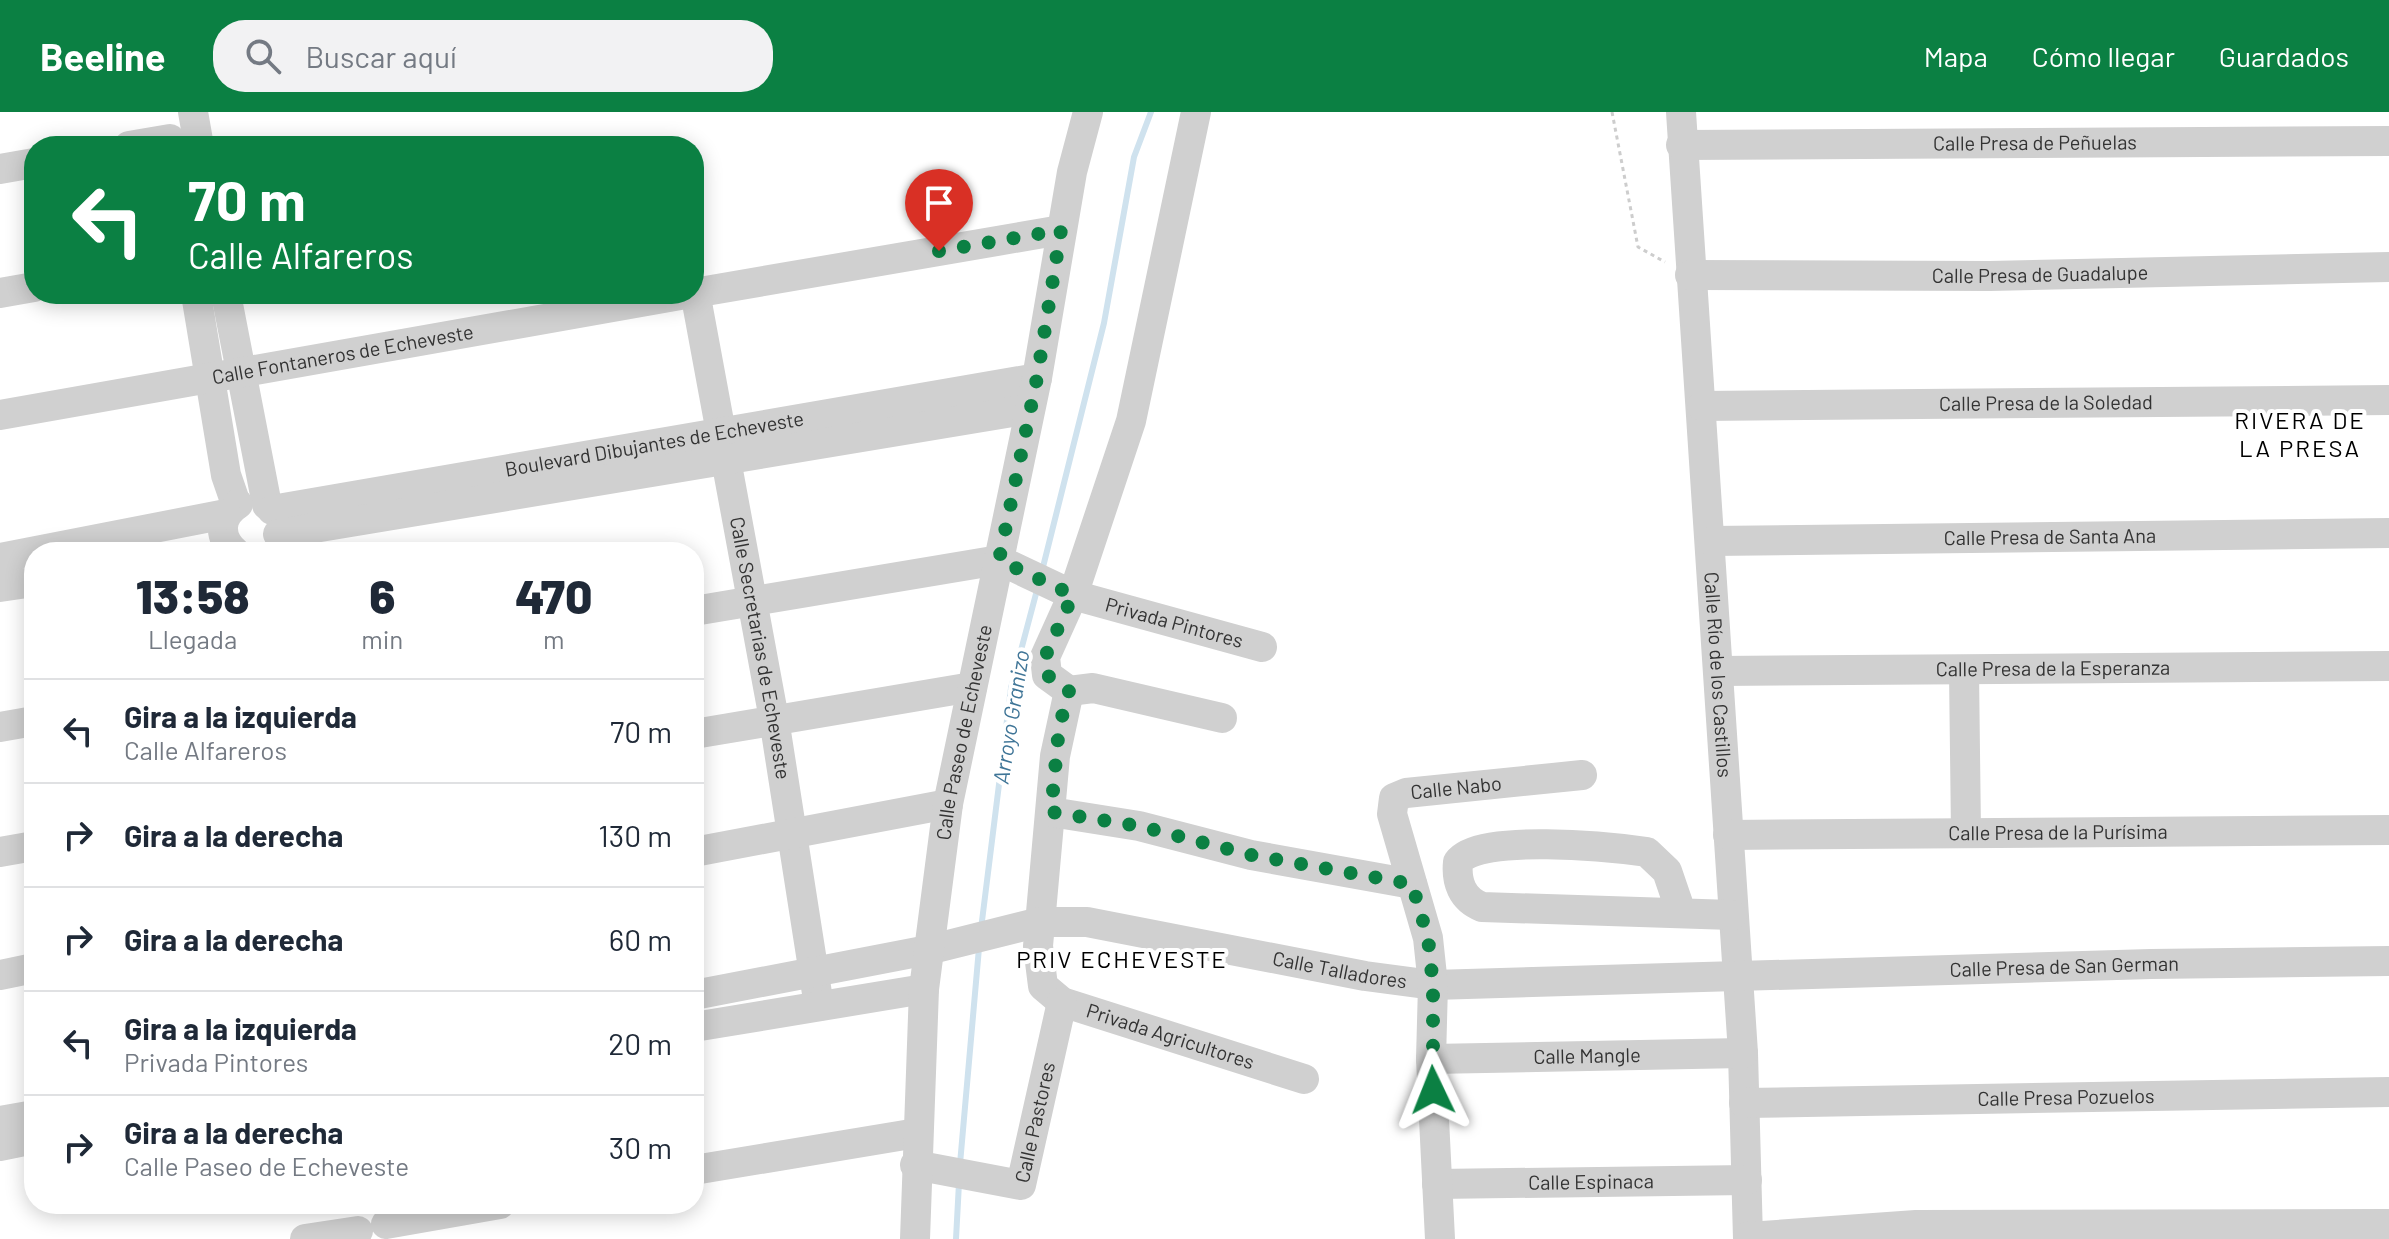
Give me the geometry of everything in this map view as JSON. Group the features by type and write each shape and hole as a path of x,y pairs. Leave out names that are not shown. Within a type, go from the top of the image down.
{"street":[{"path":"176,136 193,112"},
{"path":"1196,112 1131,421 1065,592 1045,657 1047,675 1069,691 1093,688 1222,718"},
{"name":"Calle Río de los Castillos","path":"1681,112 1690,275 1712,541 1732,915 1743,1053 1748,1238"},
{"name":"Calle Paseo de Echeveste","path":"915,1239 915,1165 924,989 948,804 1037,378 1061,230 1091,115"},
{"name":"Calle Presa de Peñuelas","path":"1681,145 2389,141"},
{"path":"0,169 24,165"},
{"path":"704,290 1061,230"},
{"name":"Calle Presa de Guadalupe","path":"1690,275 1990,276 2389,267"},
{"path":"0,293 24,289"},
{"path":"198,304 231,509 222,529 227,542"},
{"path":"228,304 271,534"},
{"name":"Calle Fontaneros de Echeveste","path":"0,415 630,304"},
{"name":"Calle Secretarias de Echeveste","path":"696,304 774,719 819,1006"},
{"name":"Boulevard Dibujantes de Echeveste","path":"231,509 252,500 271,534 725,446 1037,378"},
{"name":"Calle Presa de la Soledad","path":"1702,406 2389,400"},
{"name":"Boulevard Dibujantes de Echeveste","path":"725,446 1030,409"},
{"path":"75,542 231,509"},
{"name":"Calle Presa de Santa Ana","path":"1712,541 2389,533"},
{"path":"0,558 24,553"},
{"path":"704,609 999,560"},
{"name":"Privada Pintores","path":"999,560 1065,592 1262,647"},
{"path":"0,587 24,583"},
{"name":"Calle Presa de la Esperanza","path":"1719,671 2389,666"},
{"path":"1964,671 1966,833"},
{"path":"704,732 972,687"},
{"path":"1052,994 1034,924 1051,812 1059,728 1069,691"},
{"path":"0,727 24,723"},
{"name":"Calle Nabo","path":"1440,1239 1431,1059 1433,985 1428,938 1392,814 1394,798 1406,793 1582,775"},
{"path":"704,850 948,804"},
{"path":"1051,812 1139,826 1251,855 1412,884"},
{"name":"Calle Presa de la Purísima","path":"1728,835 2389,830"},
{"path":"1681,912 1667,871 1647,852 1510,846 1476,849 1458,862 1461,889 1471,903 1482,907 1732,915"},
{"path":"0,852 24,848"},
{"name":"Calle Talladores","path":"704,993 928,950 1034,924 1087,922 1365,976 1433,985 1738,976"},
{"name":"Calle Presa de San German","path":"1738,976 2389,961"},
{"path":"0,975 24,970"},
{"path":"704,1025 924,989"},
{"name":"Privada Agricultores","path":"1052,994 1304,1079"},
{"name":"Calle Pastores","path":"915,1165 1016,1187 1023,1182 1052,994"},
{"name":"Calle Mangle","path":"1431,1059 1743,1053"},
{"name":"Calle Presa Pozuelos","path":"1744,1103 2389,1092"},
{"path":"0,1121 24,1117"},
{"path":"704,1168 917,1133"},
{"path":"0,1146 24,1141"},
{"name":"Calle Espinaca","path":"1437,1184 1747,1180"},
{"path":"305,1239 371,1223 432,1214"},
{"path":"1748,1238 1916,1225 2389,1224"}],"path":[{"path":"1612,112 1638,247 1690,275"}],"waterway":[{"name":"Arroyo Granizo","path":"1042,571 1104,323 1134,157 1151,112"},
{"name":"Arroyo Granizo","path":"981,929 1011,688 1037,590"},
{"name":"Arroyo Granizo","path":"960,1164 979,948"},
{"name":"Arroyo Granizo","path":"956,1239 959,1183"}],"district":[{"name":"RIVERA DE LA PRESA","path":"2300,435"},
{"name":"PRIV ECHEVESTE","path":"1122,960"}],"route":[{"path":"939,251 1061,230 1037,378 999,560 1073,595 1045,657 1047,675 1069,691 1059,728 1051,812 1139,826 1251,855 1412,884 1428,938 1433,985 1433,1090"}]}
